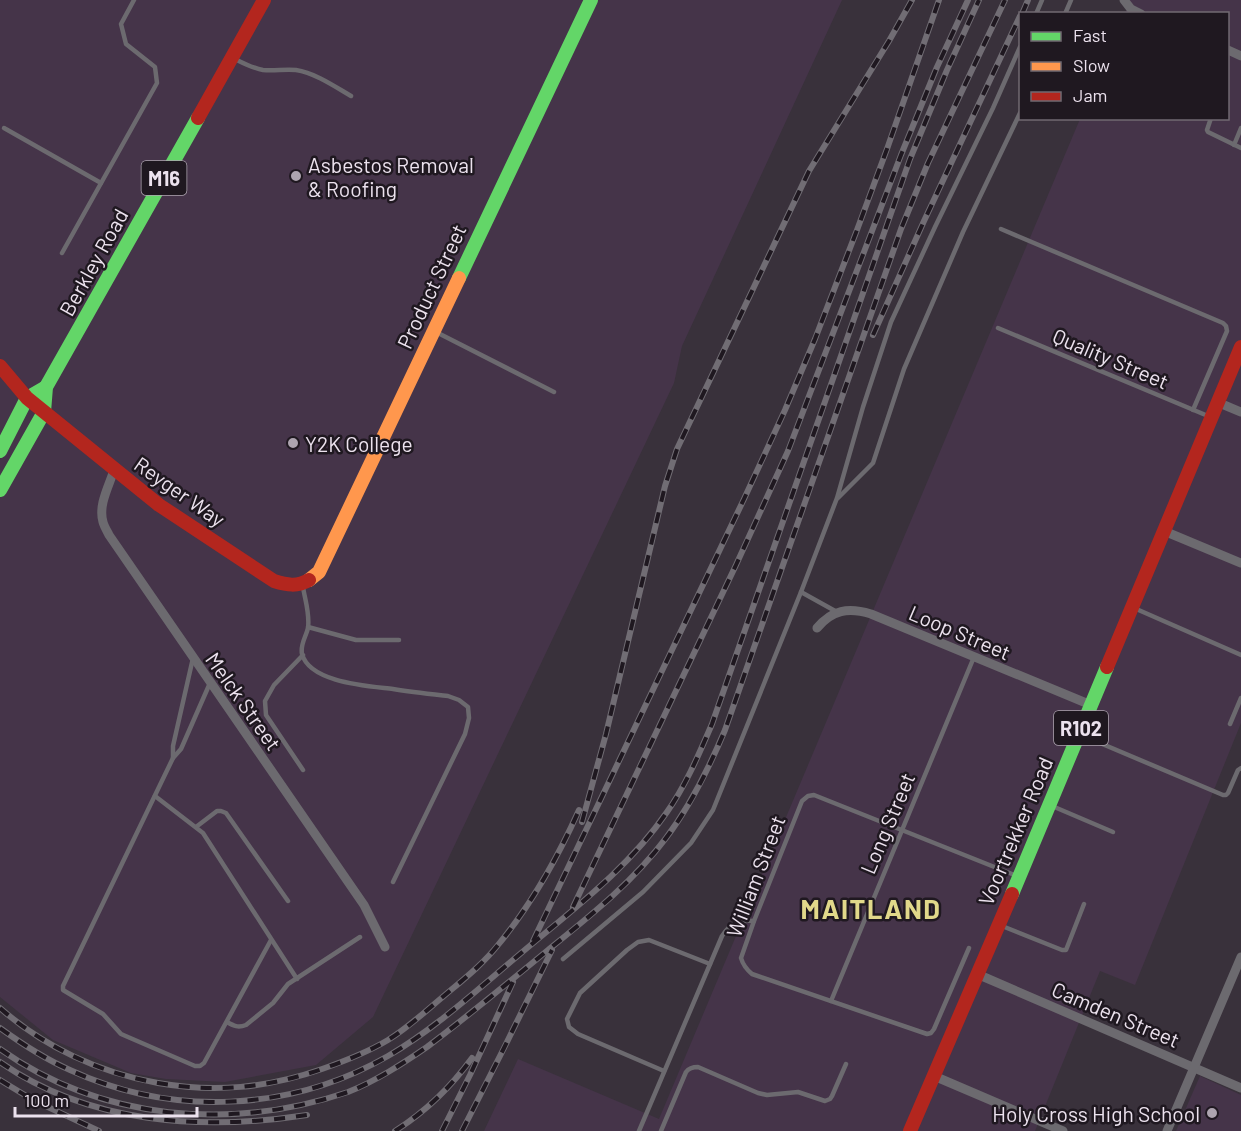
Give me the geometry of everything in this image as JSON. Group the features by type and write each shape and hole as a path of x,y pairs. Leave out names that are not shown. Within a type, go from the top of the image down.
{"main road":[{"name":"Berkley Road","path":"0,490 44,412 46,387 264,0"},
{"name":"Product Street","path":"302,584 312,580 319,572 591,0"},
{"name":"Voortrekker Road","path":"910,1131 1241,347"},
{"name":"Reyger Way","path":"0,366 27,398 159,505 274,580 291,586 302,584"},
{"path":"0,452 27,398 46,387"}],"street":[{"path":"1126,3 1138,12"},
{"path":"1217,402 1241,412"},
{"name":"Melck Street","path":"114,470 102,509 102,521 109,535 364,905 385,947"},
{"path":"1164,531 1241,563"},
{"name":"Loop Street","path":"838,612 850,610 871,614 1091,705"},
{"path":"817,628 828,617 838,612"},
{"path":"1167,1131 1241,957"},
{"name":"Camden Street","path":"977,974 1241,1088"},
{"path":"933,1076 1063,1131"}],"lane":[{"path":"62,253 158,83 155,67 126,44 121,24 134,0"},
{"path":"563,959 643,892 691,843 713,810 837,498 863,407 891,322 1019,49"},
{"path":"232,58 254,68 296,70 309,74 351,96"},
{"path":"837,498 873,463 904,369 963,232 1019,115"},
{"path":"1210,120 1208,132 1241,148"},
{"path":"4,128 101,183"},
{"path":"1234,145 1241,128"},
{"path":"1001,229 1223,323 1227,331 1193,410"},
{"name":"Quality Street","path":"998,328 1211,417"},
{"path":"434,331 554,392"},
{"path":"302,584 308,615 308,627 302,645 303,655 308,665 320,673 348,684 448,696 468,707 465,734 393,882"},
{"path":"801,592 838,612"},
{"path":"1131,607 1241,655"},
{"path":"308,627 356,640 399,640"},
{"path":"303,655 274,686 265,701 266,715 303,770"},
{"name":"Long Street","path":"831,1001 975,657"},
{"path":"173,758 173,746 193,658"},
{"path":"210,683 181,749 173,758 63,990 103,1014 121,1034 195,1066 200,1066 204,1063 271,940"},
{"path":"1230,724 1241,698"},
{"path":"1079,734 1223,795 1228,793 1241,768"},
{"name":"William Street","path":"831,1001 752,974 746,969 741,958 802,801 814,795 902,829"},
{"path":"155,796 203,833 297,979"},
{"path":"1049,805 1113,832"},
{"path":"196,827 217,811 226,813 288,901"},
{"path":"902,829 1019,877"},
{"path":"999,924 1066,950 1084,904"},
{"path":"639,1131 722,936 729,925 740,920 754,921"},
{"path":"227,1022 236,1027 246,1025 268,1008 284,988 360,937"},
{"path":"664,1071 578,1034 569,1027 567,1019 580,993 638,942 649,940 710,964"},
{"path":"831,1001 927,1034 931,1033 969,948"},
{"path":"661,1131 689,1068 698,1067 758,1093 767,1095 798,1092 825,1101 832,1096 846,1064"}],"shaded area":[{"path":"0,0 842,0 682,346 674,383 373,1017 316,1065 225,1082 166,1079 131,1073 53,1040 0,997"},
{"path":"1130,0 1241,0 1241,723 1135,985 1100,971 1035,1131 484,1131 518,1059 659,1119 1080,120 1229,120 1229,12 1125,12"},
{"name":"Holy Cross High School","path":"1200,1076 1241,1095 1241,1131 1176,1131"}],"railway":[{"path":"582,822 606,734 665,486 677,449 809,171 912,0"},
{"path":"533,941 785,410 857,230 939,0"},
{"path":"573,907 788,451 901,155 937,67 968,0"},
{"path":"0,1028 34,1051 70,1070 109,1085 149,1096 189,1101 231,1102 271,1097 312,1088 351,1075 388,1056 423,1033 579,905 635,852 674,802 712,724 910,159 979,0"},
{"path":"0,1049 39,1073 81,1092 124,1105 169,1112 214,1115 259,1112 304,1104 348,1092 379,1077 427,1047 580,924 640,869 684,813 725,730 901,229 928,163 1005,0"},
{"path":"1023,12 1028,0"},
{"path":"873,335 1019,18"},
{"path":"0,1008 35,1035 54,1046 94,1065 136,1079 200,1088 241,1087 281,1081 322,1069 364,1052 396,1035 486,959 533,897 579,810"},
{"path":"462,1131 552,950"},
{"path":"442,1131 513,982"},
{"path":"395,1131 437,1098 472,1058"},
{"path":"0,1062 34,1083 71,1099 148,1118 187,1122 227,1122 307,1115"},
{"path":"0,1080 33,1100 99,1131"}],"traffic: fast":[{"path":"459,278 591,0"},
{"path":"0,490 44,412 46,387 198,118"},
{"path":"0,451 27,398 46,387"},
{"path":"1012,894 1107,667"}],"traffic: slow":[{"path":"309,580 319,572 459,278"}],"traffic: jam":[{"path":"198,118 264,0"},
{"path":"1107,667 1241,347"},
{"path":"0,366 27,398 159,505 274,581 292,585 309,580"},
{"path":"910,1131 1012,894"}],"place":[{"name":"Asbestos Removal & Roofing","path":"296,176"},
{"name":"Y2K College","path":"293,443"},
{"name":"Holy Cross High School","path":"1212,1113"}],"district":[{"name":"MAITLAND","path":"871,908"}]}
